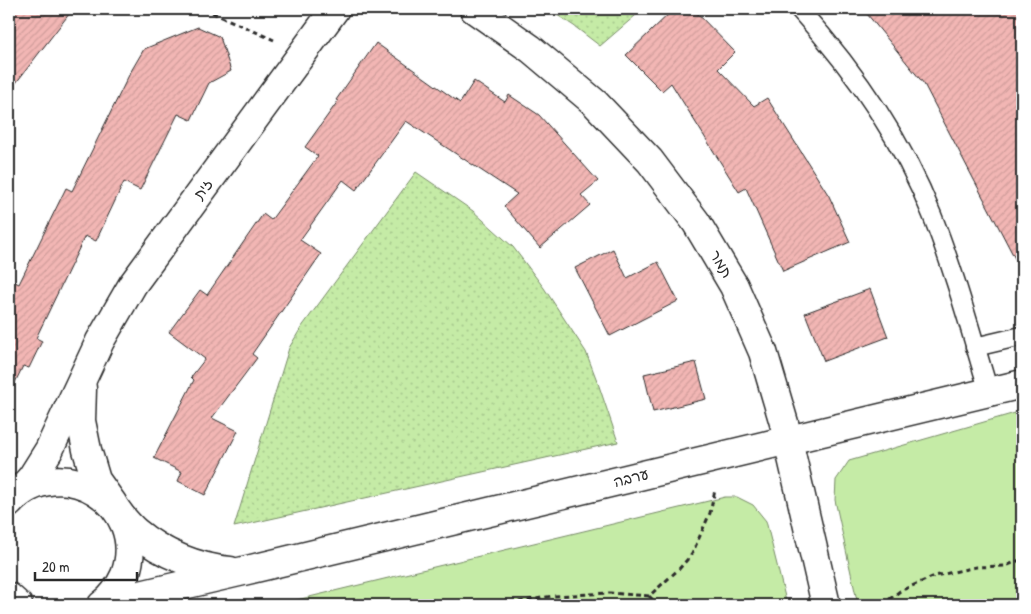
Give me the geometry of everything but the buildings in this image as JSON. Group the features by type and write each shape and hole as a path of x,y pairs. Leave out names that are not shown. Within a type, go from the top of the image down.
{"street":[{"name":"זית","path":"11,500 32,477 41,463 107,328 145,267 334,9"},
{"name":"תמר","path":"474,9 531,49 595,103 650,160 696,222 734,286 763,352 784,423 826,605"},
{"name":"זית","path":"83,376 81,421 87,450 96,480 116,510"},
{"name":"ערבה","path":"104,604 1022,384"},
{"path":"11,500 37,484 64,480 77,482 103,495 116,510 128,534 130,554 123,580 115,593 104,604"},
{"name":"ערבה","path":"116,510 136,532 149,542 177,556 206,567 239,572"},
{"path":"9,598 12,605"},
{"path":"9,598 18,605"}],"lane":[{"path":"799,9 846,66 879,113 908,162 932,215 952,269 989,392"},
{"path":"975,347 1022,336"}],"path":[{"path":"204,9 303,52"},
{"path":"650,596 692,554 710,513 723,456"},
{"path":"882,605 900,591 936,576 976,567 1006,566 1022,559"},
{"path":"501,605 553,596 610,593 650,596 658,605"}],"green space":[{"path":"548,9 643,9 600,46"},
{"path":"416,172 473,211 513,247 544,288 586,352 618,442 234,527 289,348 301,328"},
{"path":"1022,411 1022,605 858,605 835,500 836,480 849,461"},
{"path":"725,497 737,497 753,505 766,521 787,605 276,605"}]}
